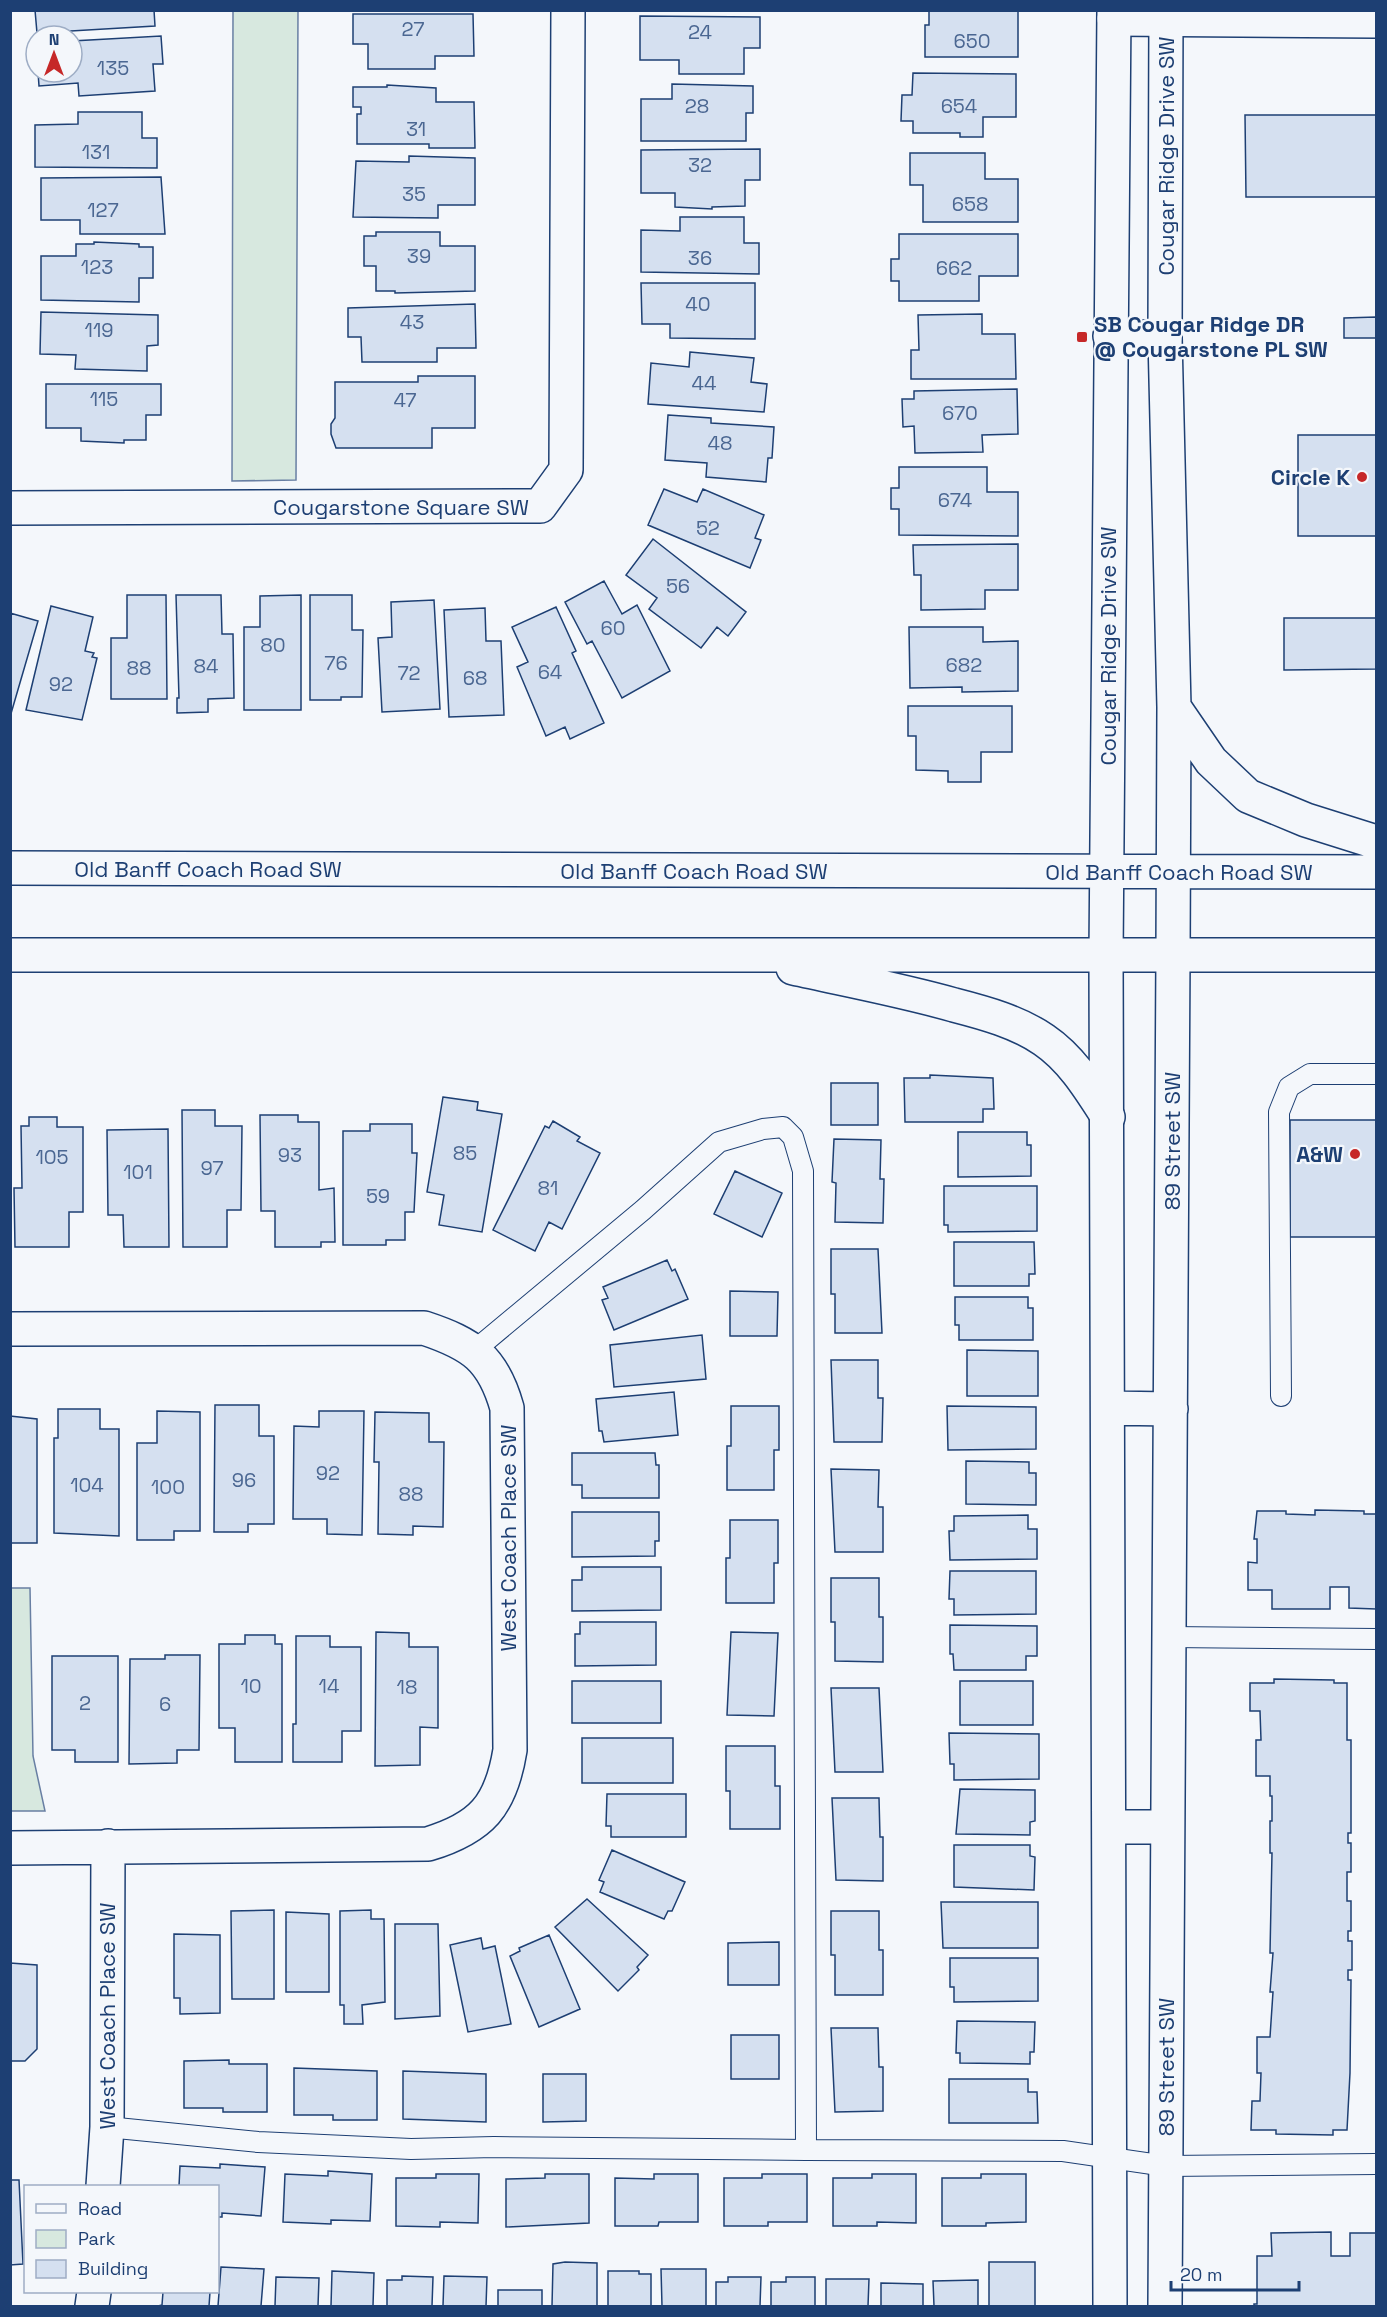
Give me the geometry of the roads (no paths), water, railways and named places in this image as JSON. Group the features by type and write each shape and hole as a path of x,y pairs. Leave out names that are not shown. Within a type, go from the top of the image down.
{"street":[{"name":"Cougarstone Square SW","path":"10,508 540,507 566,470 568,10"},
{"path":"1114,15 1377,21"},
{"name":"Cougar Ridge Drive SW","path":"1106,956 1114,15"},
{"name":"Cougar Ridge Drive SW","path":"1167,15 1165,338 1174,707 1175,873"},
{"path":"1110,336 1165,338"},
{"path":"1174,707 1211,761 1248,796 1306,820 1377,842"},
{"name":"Old Banff Coach Road SW","path":"10,868 1377,872"},
{"name":"89 Street SW","path":"1165,2307 1166,1827 1175,873"},
{"path":"727,954 917,994 988,1014 1021,1028 1055,1048 1083,1078 1108,1117"},
{"path":"10,955 1377,955"},
{"path":"1106,956 1110,2307"},
{"name":"West Coach Place SW","path":"10,1329 424,1328 454,1338 475,1350 500,1384 507,1408 510,1750 506,1776 497,1796 477,1823 463,1833 428,1844 10,1848"},
{"path":"1108,1408 1171,1409"},
{"path":"1110,1827 1166,1827"},
{"name":"West Coach Place SW","path":"103,2185 107,2127 108,1846"}],"lane":[{"path":"1281,1396 1279,1112 1289,1087 1310,1074 1377,1074"},
{"path":"475,1350 644,1210 719,1142 763,1129 783,1127 793,1137 803,1171 806,2150"},
{"path":"1169,1637 1377,1639"},
{"path":"107,2127 258,2142 411,2149 494,2147 1063,2151 1166,2166 1377,2164"}],"place":[{"name":"SB Cougar Ridge DR @ Cougarstone PL SW","path":"1082,337"},
{"name":"Circle K","path":"1362,477"},
{"name":"A&W","path":"1355,1154"}]}
